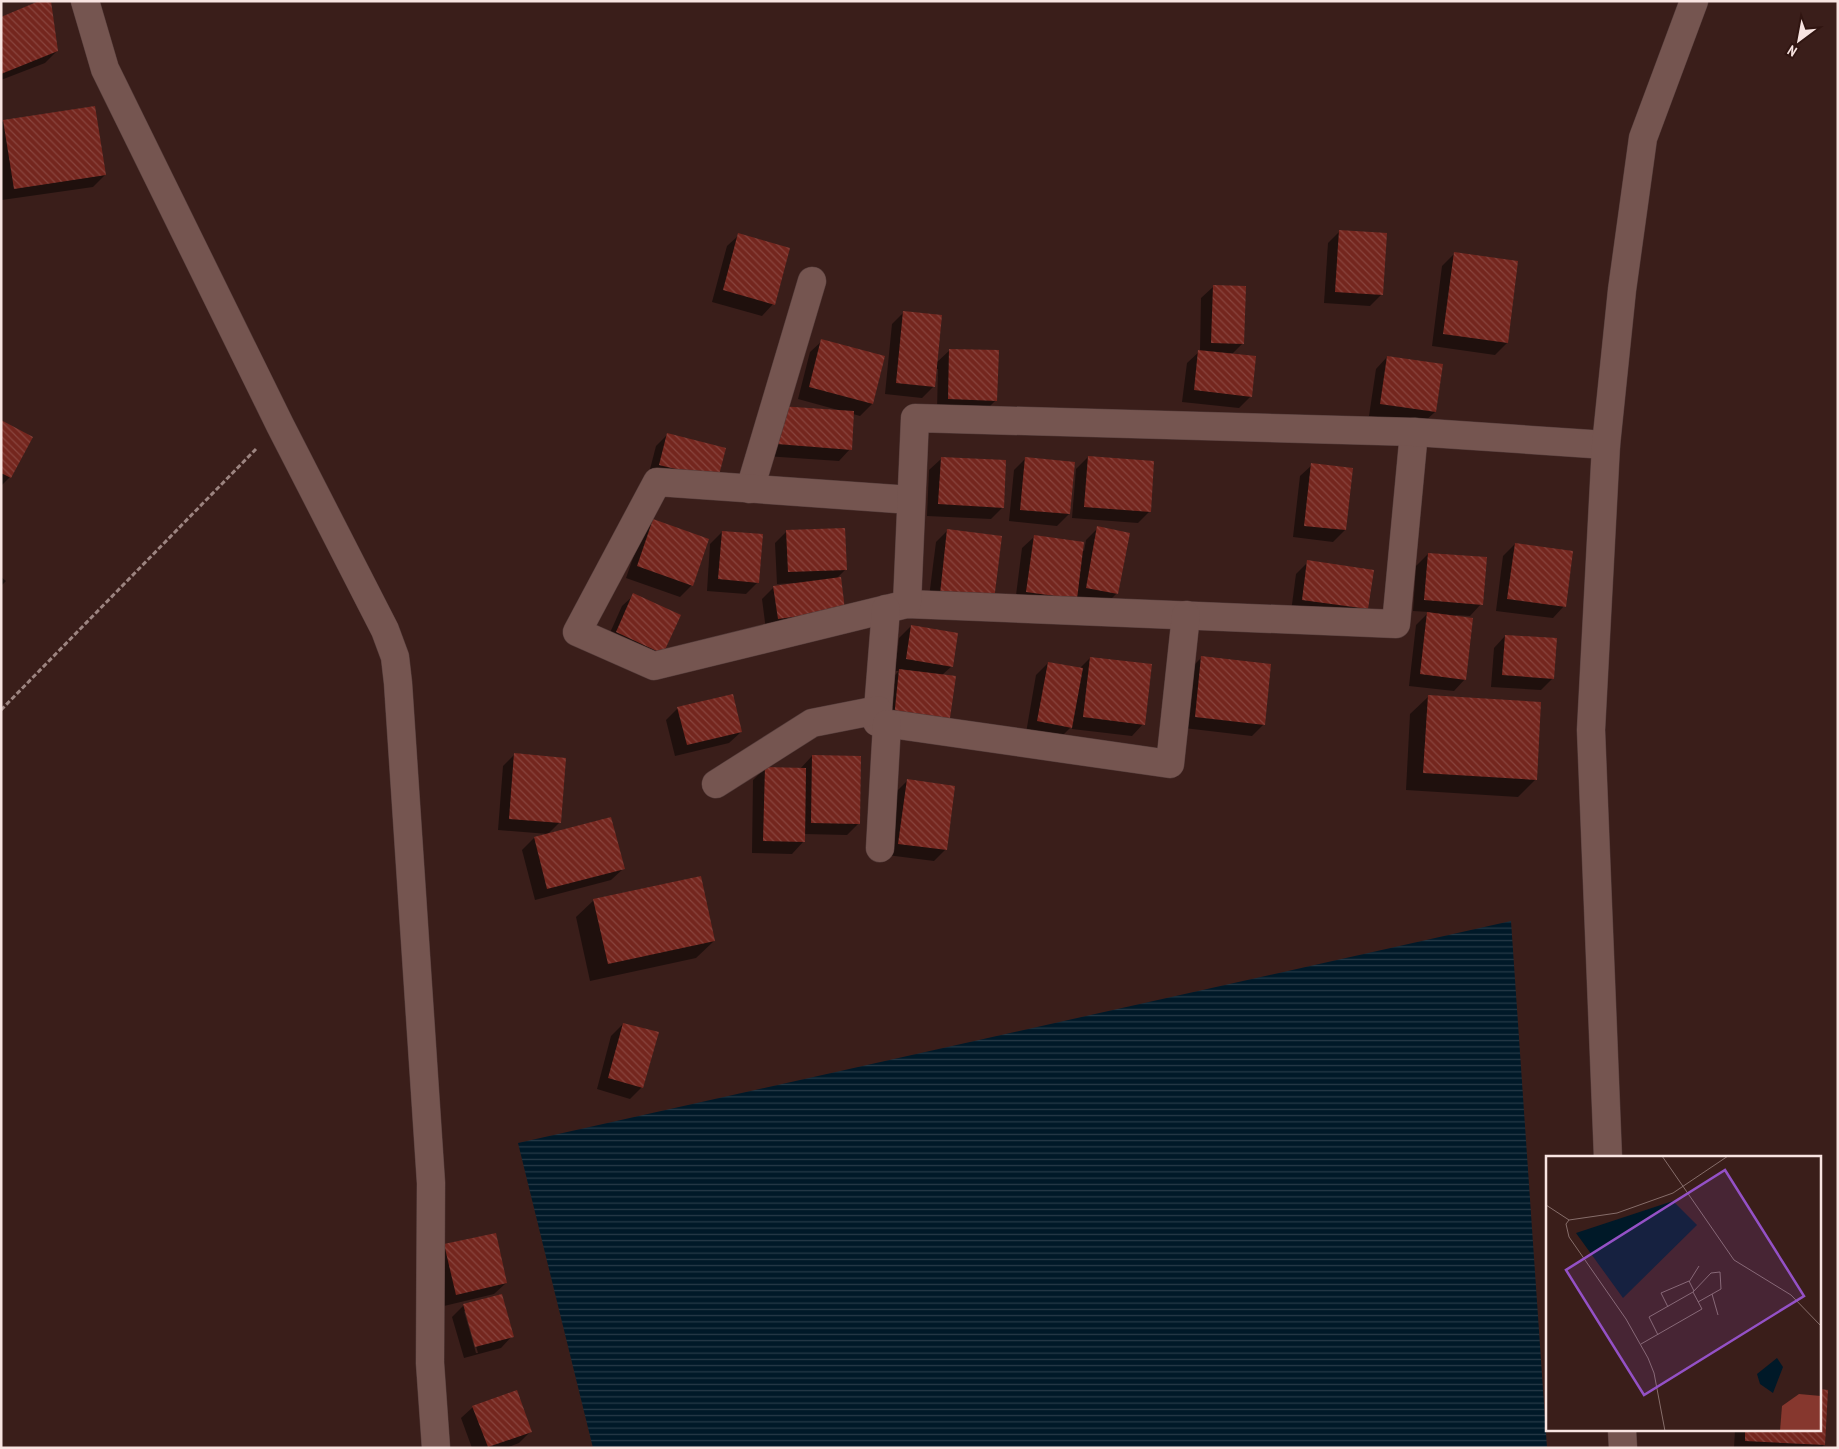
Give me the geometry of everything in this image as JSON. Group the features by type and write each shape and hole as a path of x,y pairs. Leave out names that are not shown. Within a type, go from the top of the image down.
{"street":[{"path":"85,1 105,69 280,425 385,630 394,657 398,683 411,870 430,1183 430,1363 436,1448"},
{"path":"1608,1156 1591,730 1606,445 1622,290 1643,138 1694,1"},
{"path":"750,489 812,281"},
{"path":"880,848 882,717 911,500 915,418 1414,432 1606,445"},
{"path":"911,500 657,482 577,632 654,666 896,606 1396,624 1414,432"},
{"path":"716,784 812,723 882,717 1170,764 1186,615"},
{"path":"1622,1432 1623,1448"}],"path":[{"path":"1,710 280,425"}],"water":[{"path":"1511,921 1547,1448 593,1448 518,1143"}],"building":[{"path":"39,1 51,1 58,51 1,74 1,17"},
{"path":"95,106 106,175 14,189 3,120"},
{"path":"1339,230 1387,233 1383,295 1335,292"},
{"path":"738,233 790,248 775,305 723,290"},
{"path":"1454,252 1518,261 1508,343 1443,334"},
{"path":"1213,285 1246,286 1244,344 1211,343"},
{"path":"903,311 942,315 935,387 896,383"},
{"path":"821,339 885,356 873,404 809,387"},
{"path":"949,349 999,350 997,401 948,399"},
{"path":"1198,350 1256,356 1252,397 1194,390"},
{"path":"1387,356 1443,364 1436,412 1380,404"},
{"path":"779,406 854,411 852,450 777,444"},
{"path":"1,420 33,437 11,478 1,473"},
{"path":"667,433 726,448 718,479 659,465"},
{"path":"1088,456 1154,461 1151,512 1084,507"},
{"path":"941,457 1006,460 1004,508 938,504"},
{"path":"1025,457 1075,462 1070,514 1020,510"},
{"path":"1311,463 1353,468 1346,530 1304,526"},
{"path":"653,519 709,539 693,586 637,566"},
{"path":"1097,526 1130,533 1118,594 1086,588"},
{"path":"845,528 847,570 788,572 786,530"},
{"path":"947,529 1002,536 994,600 940,594"},
{"path":"722,531 763,534 759,583 718,579"},
{"path":"1034,535 1084,542 1077,599 1026,592"},
{"path":"1515,543 1573,551 1566,607 1507,599"},
{"path":"1428,553 1487,557 1483,605 1424,600"},
{"path":"1307,560 1374,570 1368,609 1302,600"},
{"path":"841,577 845,610 778,619 773,586"},
{"path":"633,593 681,615 663,654 616,632"},
{"path":"1427,612 1473,618 1466,680 1420,674"},
{"path":"911,625 958,633 953,667 906,659"},
{"path":"1505,635 1557,638 1554,679 1502,675"},
{"path":"1201,656 1271,664 1265,725 1195,717"},
{"path":"1090,657 1152,664 1145,725 1083,717"},
{"path":"1048,662 1083,668 1072,728 1037,721"},
{"path":"899,669 956,676 949,725 894,718"},
{"path":"733,694 742,732 687,745 677,707"},
{"path":"1428,695 1541,702 1537,780 1423,773"},
{"path":"514,753 566,758 561,823 509,819"},
{"path":"812,755 861,756 860,824 811,823"},
{"path":"765,767 806,768 805,842 763,841"},
{"path":"907,779 955,786 947,850 898,844"},
{"path":"611,817 625,869 547,889 534,837"},
{"path":"701,876 715,941 608,964 593,899"},
{"path":"623,1023 659,1032 643,1088 608,1078"},
{"path":"496,1233 507,1283 456,1295 444,1244"},
{"path":"502,1294 514,1337 475,1347 463,1304"},
{"path":"1822,1389 1828,1390 1825,1445 1745,1441 1745,1432 1822,1432"},
{"path":"517,1390 532,1432 488,1447 472,1406"}]}
